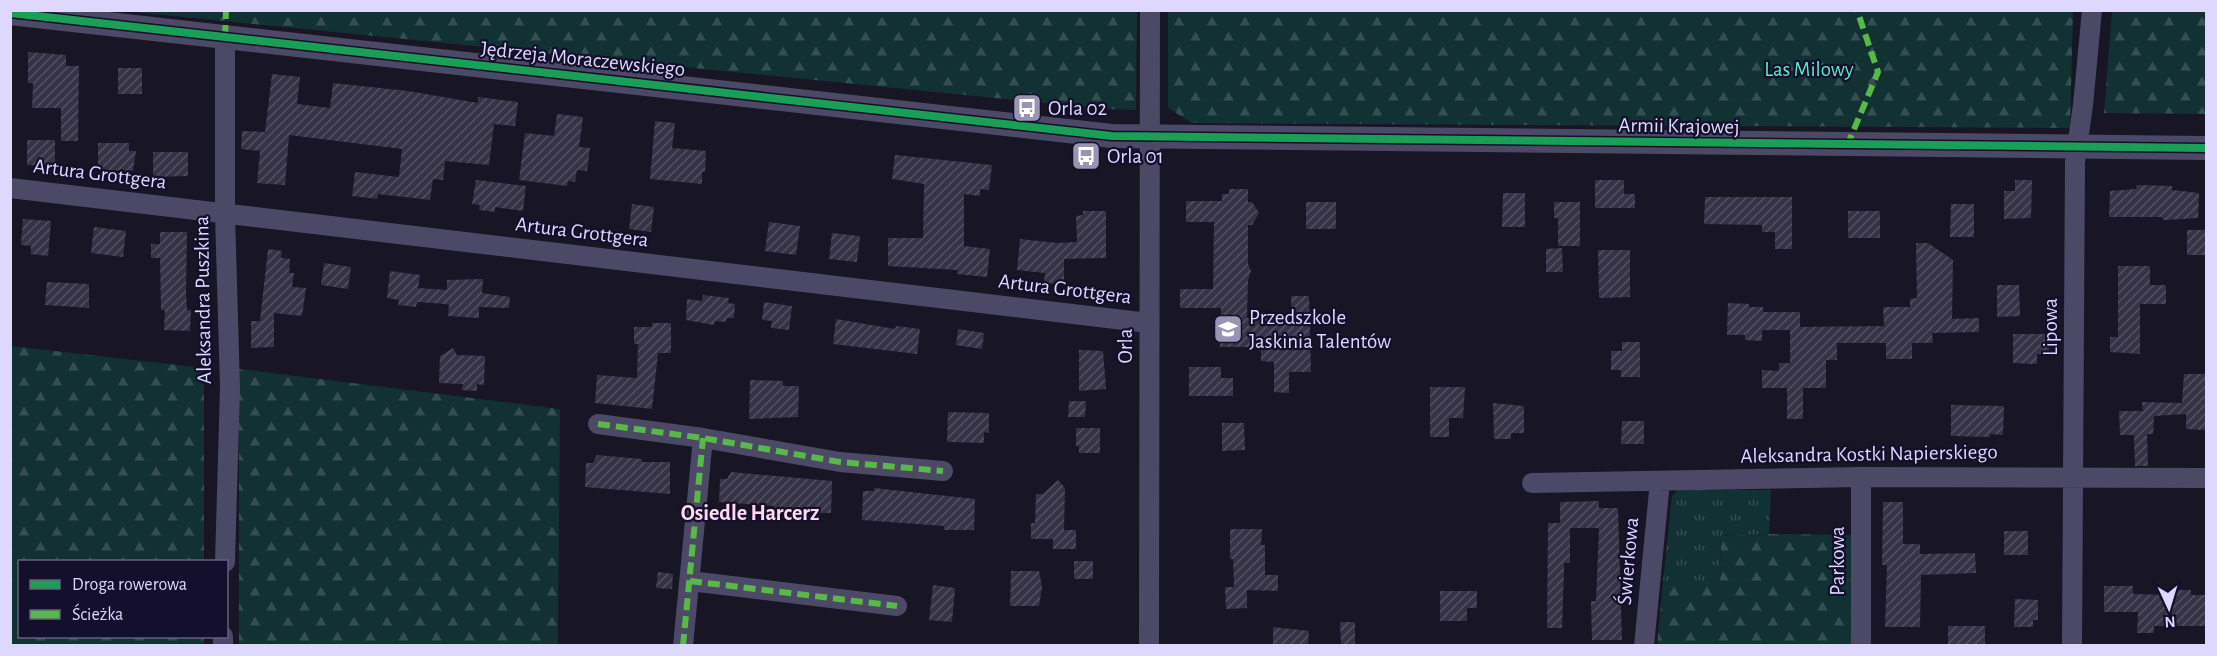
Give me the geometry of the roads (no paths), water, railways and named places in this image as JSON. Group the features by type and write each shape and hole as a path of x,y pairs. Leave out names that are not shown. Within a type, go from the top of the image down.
{"street":[{"name":"Orla","path":"1149,645 1149,323 1152,137 1150,10"},
{"name":"Lipowa","path":"2072,645 2077,146 2084,105 2092,10"},
{"name":"Jędrzeja Moraczewskiego","path":"10,14 1058,130 1152,137"},
{"name":"Aleksandra Puszkina","path":"225,37 225,214 230,387 225,560"},
{"name":"Armii Krajowej","path":"1152,137 2206,148"},
{"name":"Artura Grottgera","path":"10,188 1149,323"},
{"path":"598,424 702,438 840,462 943,471"},
{"path":"683,645 702,438"},
{"name":"Aleksandra Kostki Napierskiego","path":"1532,483 1862,477 2206,478"},
{"name":"Parkowa","path":"1861,645 1862,477"},
{"name":"Świerkowa","path":"1644,645 1660,481"},
{"path":"690,581 897,606"}],"place":[{"name":"Orla 02","path":"1027,108"},
{"name":"Orla 01","path":"1086,156"},
{"name":"Przedszkole Jaskinia Talentów","path":"1228,329"}],"district":[{"name":"Osiedle Harcerz","path":"750,513"}],"park label":[{"name":"Las Milowy","path":"1809,69"}]}
